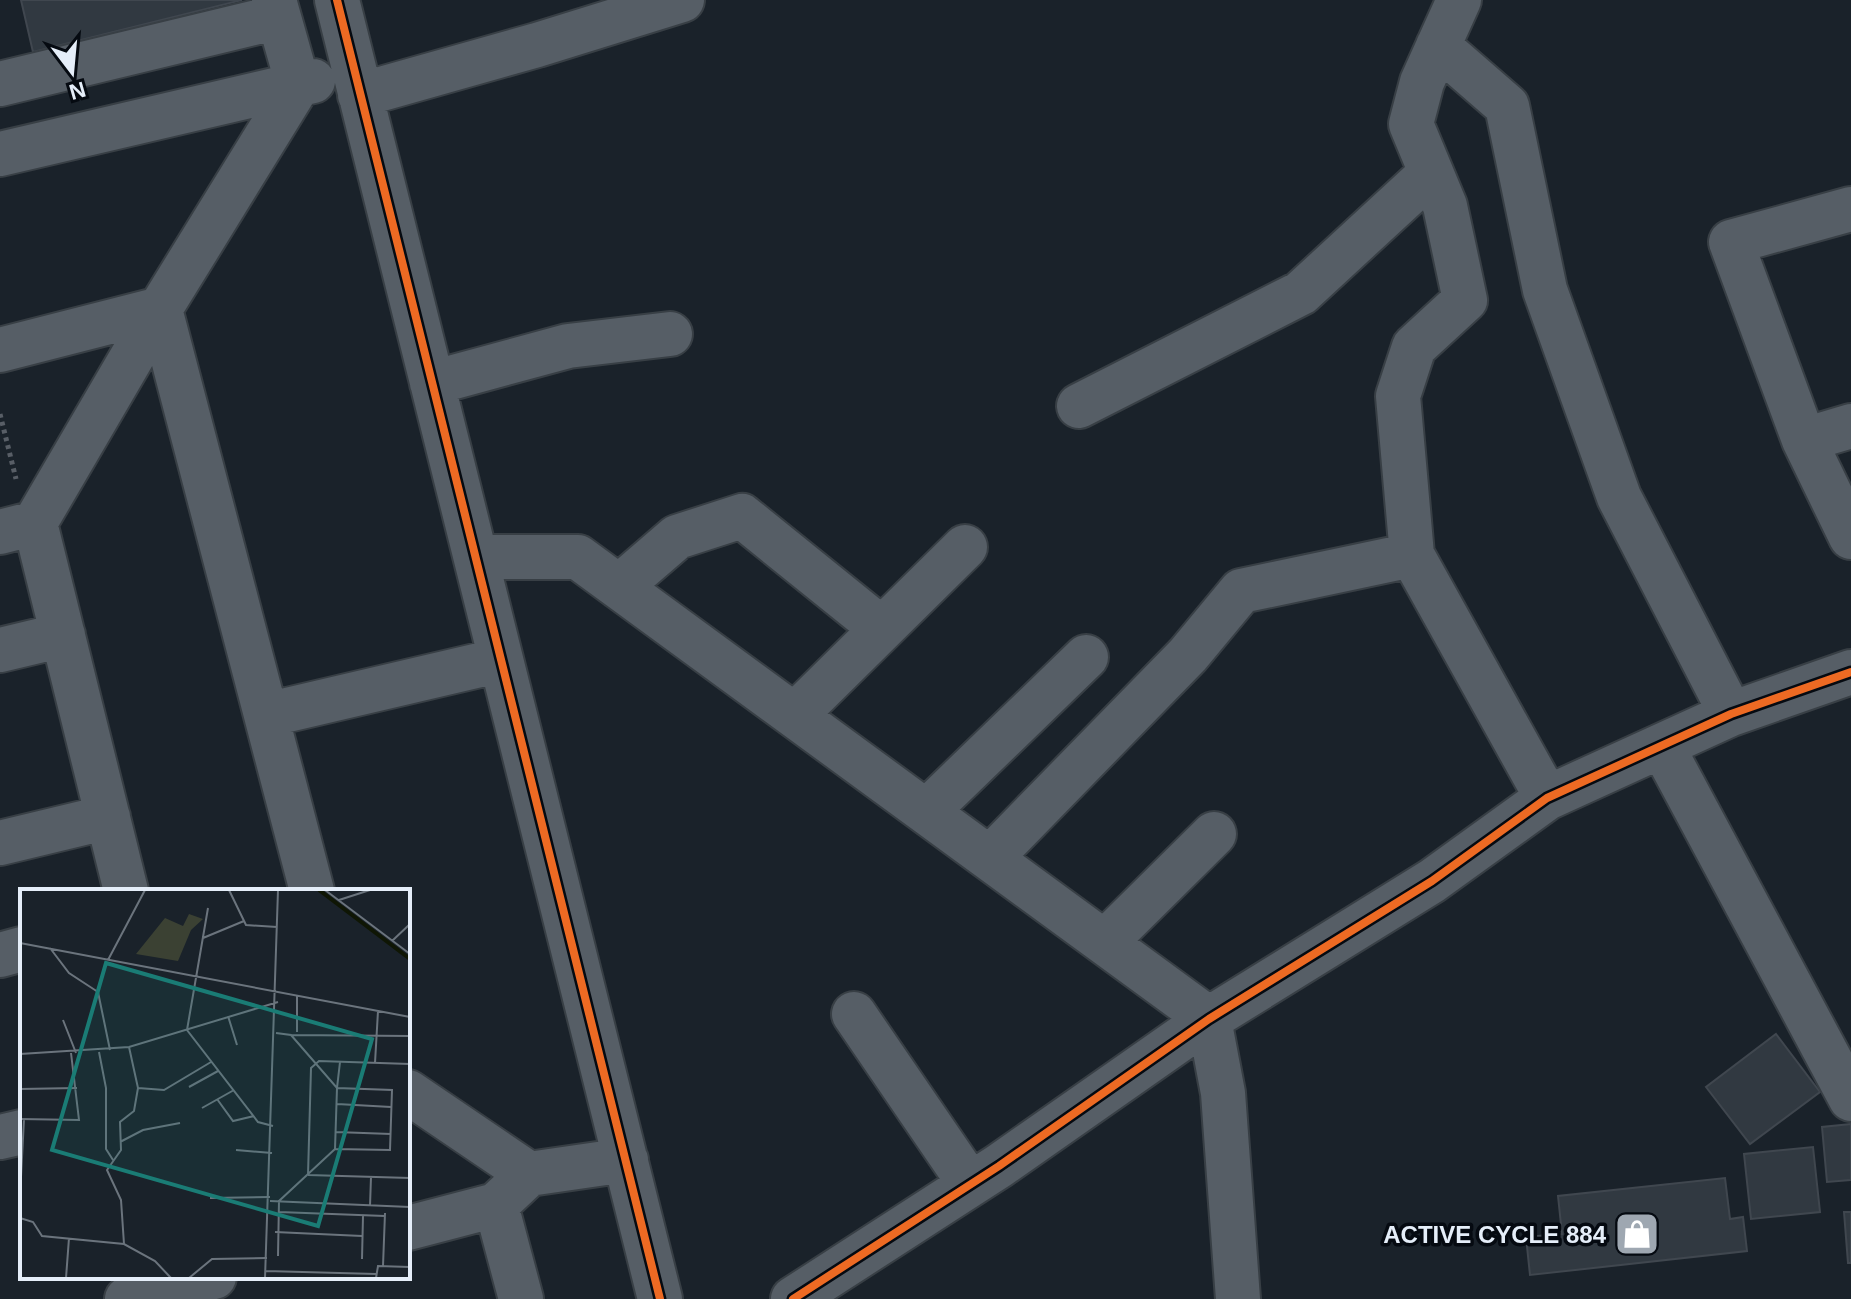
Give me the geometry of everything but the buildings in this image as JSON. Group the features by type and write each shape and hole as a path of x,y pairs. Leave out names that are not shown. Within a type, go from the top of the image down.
{"street":[{"path":"337,0 660,1299"},
{"path":"0,154 298,85 357,83 537,45 682,0"},
{"path":"1459,0 1422,82 1411,124 1445,206 1465,300 1414,347 1398,396 1412,555 1547,798"},
{"path":"0,84 276,8 298,85 160,309 18,528 63,635 126,889"},
{"path":"1438,46 1507,106 1545,290 1619,497 1731,714"},
{"path":"1079,406 1301,293 1431,173"},
{"path":"1851,209 1731,242 1804,440 1851,537"},
{"path":"0,350 160,309"},
{"path":"160,309 311,889"},
{"path":"432,383 568,346 670,334"},
{"path":"1804,440 1851,426"},
{"path":"619,587 677,537 742,516 882,629"},
{"path":"795,715 965,547"},
{"path":"991,857 1188,655 1241,591 1412,555"},
{"path":"476,557 578,557 1209,1019 1223,1093 1238,1299"},
{"path":"0,650 63,635"},
{"path":"927,811 1086,657"},
{"path":"266,715 501,660"},
{"path":"793,1299 999,1166 1209,1019 1432,881 1547,798 1731,714 1851,672"},
{"path":"1662,746 1851,1099"},
{"path":"0,843 108,817"},
{"path":"1105,942 1214,834"},
{"path":"0,955 20,950"},
{"path":"854,1014 970,1184"},
{"path":"410,1093 529,1174"},
{"path":"0,1137 20,1132"},
{"path":"410,1227 496,1205 529,1174 626,1160"},
{"path":"496,1205 521,1299"},
{"path":"127,1299 206,1279"}],"path":[{"path":"0,414 21,501 18,528"}],"cycle path":[{"path":"337,0 660,1299"},
{"path":"793,1299 999,1166 1209,1019 1432,881 1547,798 1731,714 1851,672"}],"place":[{"name":"ACTIVE CYCLE 884","path":"1637,1234"}]}
